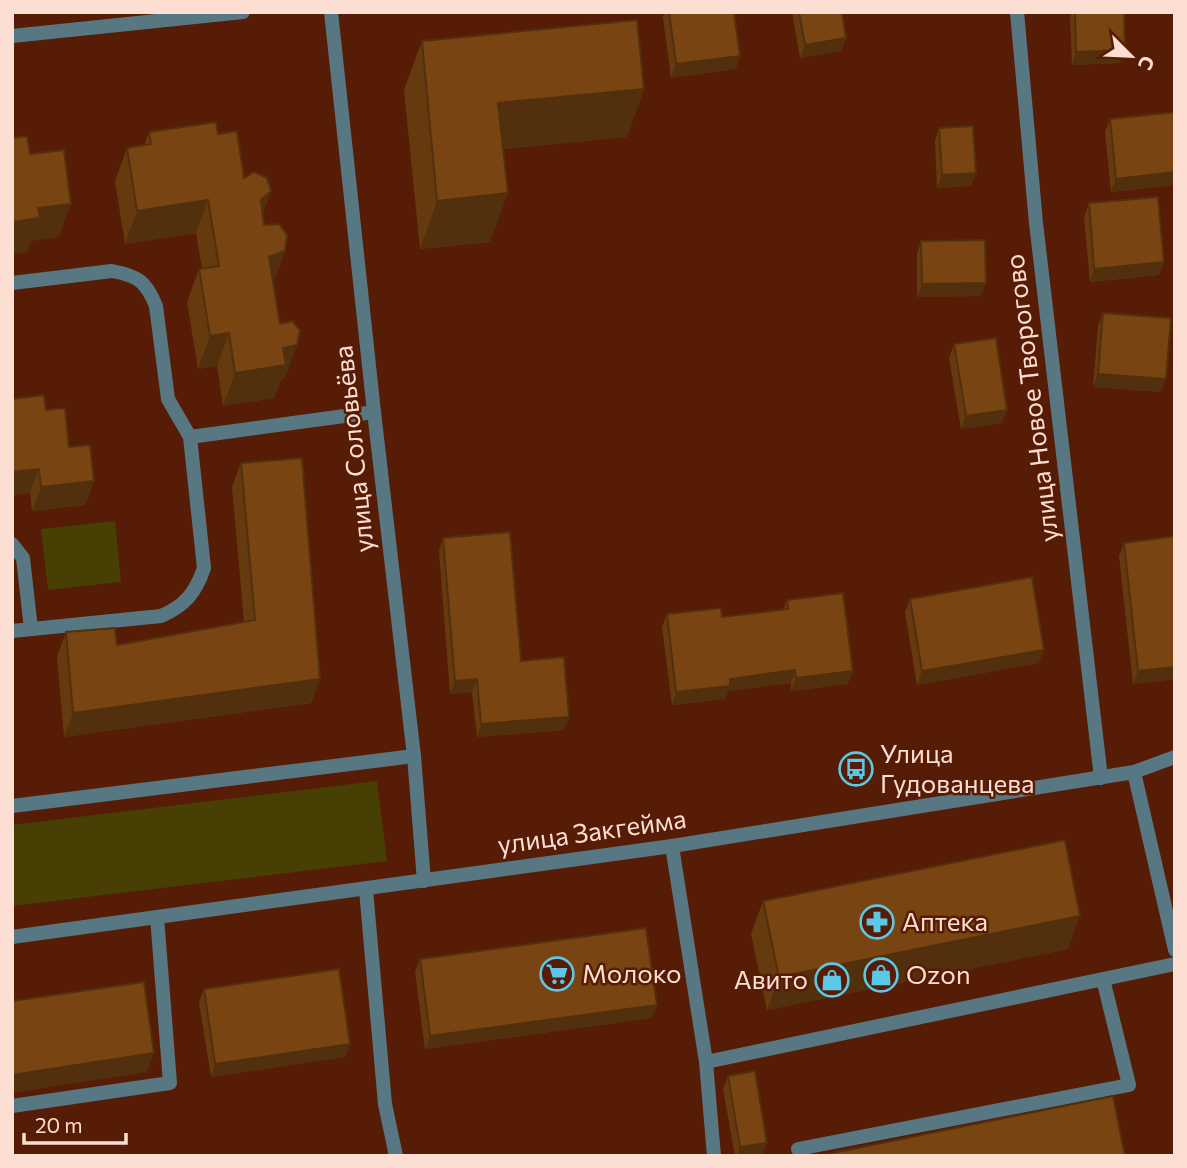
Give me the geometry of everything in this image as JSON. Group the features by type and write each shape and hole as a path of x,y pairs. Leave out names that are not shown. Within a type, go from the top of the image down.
{"street":[{"path":"12,36 243,12"},
{"name":"улица Соловьёва","path":"331,12 414,756 424,881"},
{"name":"улица Новое Творогово","path":"1017,12 1036,223 1101,778"},
{"path":"12,283 113,271 141,280 150,291 156,306 168,399 190,437 204,568 199,584 188,599 161,616 12,631"},
{"path":"190,437 374,412"},
{"path":"12,544 23,558 31,629"},
{"path":"12,806 414,756"},
{"name":"улица Закгейма","path":"12,937 672,846 1101,778 1133,772 1175,757"},
{"path":"1133,772 1175,950"},
{"path":"672,846 706,1062 714,1156"},
{"path":"366,890 385,1104 396,1156"},
{"path":"12,1106 170,1083 157,917"},
{"path":"706,1062 1175,964"},
{"path":"798,1149 1129,1085 1103,979"}],"shaded area":[{"path":"115,521 121,582 48,590 41,529"},
{"path":"377,781 387,861 12,906 12,825"}],"building":[{"path":"669,12 734,12 740,56 676,64"},
{"path":"799,12 842,12 846,38 805,45"},
{"path":"1075,12 1124,12 1125,50 1076,52"},
{"path":"637,20 644,89 498,103 508,193 437,201 422,41"},
{"path":"1175,112 1175,172 1116,179 1110,119"},
{"path":"216,122 218,134 237,131 244,178 254,172 267,178 271,191 261,200 264,225 279,224 287,235 285,251 269,257 280,324 292,321 300,330 297,345 283,348 286,365 235,373 229,333 210,336 199,269 219,266 208,200 137,211 127,148 151,144 149,132"},
{"path":"973,126 976,173 942,175 939,128"},
{"path":"27,136 30,154 64,150 71,204 38,208 40,218 12,222 12,138"},
{"path":"1158,197 1164,262 1094,269 1089,203"},
{"path":"985,240 986,283 922,284 921,241"},
{"path":"1103,313 1171,318 1166,379 1098,374"},
{"path":"996,338 1007,410 966,416 954,344"},
{"path":"44,395 46,410 65,408 69,447 90,445 94,481 41,487 39,469 12,472 12,399"},
{"path":"302,458 320,679 73,713 66,632 115,628 117,645 255,620 241,463"},
{"path":"510,532 521,661 564,657 569,717 481,724 477,679 455,681 443,538"},
{"path":"1175,536 1175,667 1138,671 1124,543"},
{"path":"1032,577 1044,650 922,671 910,599"},
{"path":"843,593 853,671 796,678 795,670 730,679 730,686 676,692 667,614 721,608 722,617 788,609 787,600"},
{"path":"1065,840 1080,916 779,977 763,901"},
{"path":"646,928 657,1005 430,1036 420,959"},
{"path":"339,969 350,1044 215,1064 204,989"},
{"path":"144,982 154,1053 12,1075 12,1001"},
{"path":"755,1071 767,1143 740,1147 728,1076"},
{"path":"1113,1096 1125,1156 818,1156"}],"place":[{"name":"Улица Гудованцева","path":"856,769"},
{"name":"Аптека","path":"877,922"},
{"name":"Молоко","path":"557,974"},
{"name":"Ozon","path":"881,975"},
{"name":"Авито","path":"832,980"}]}
